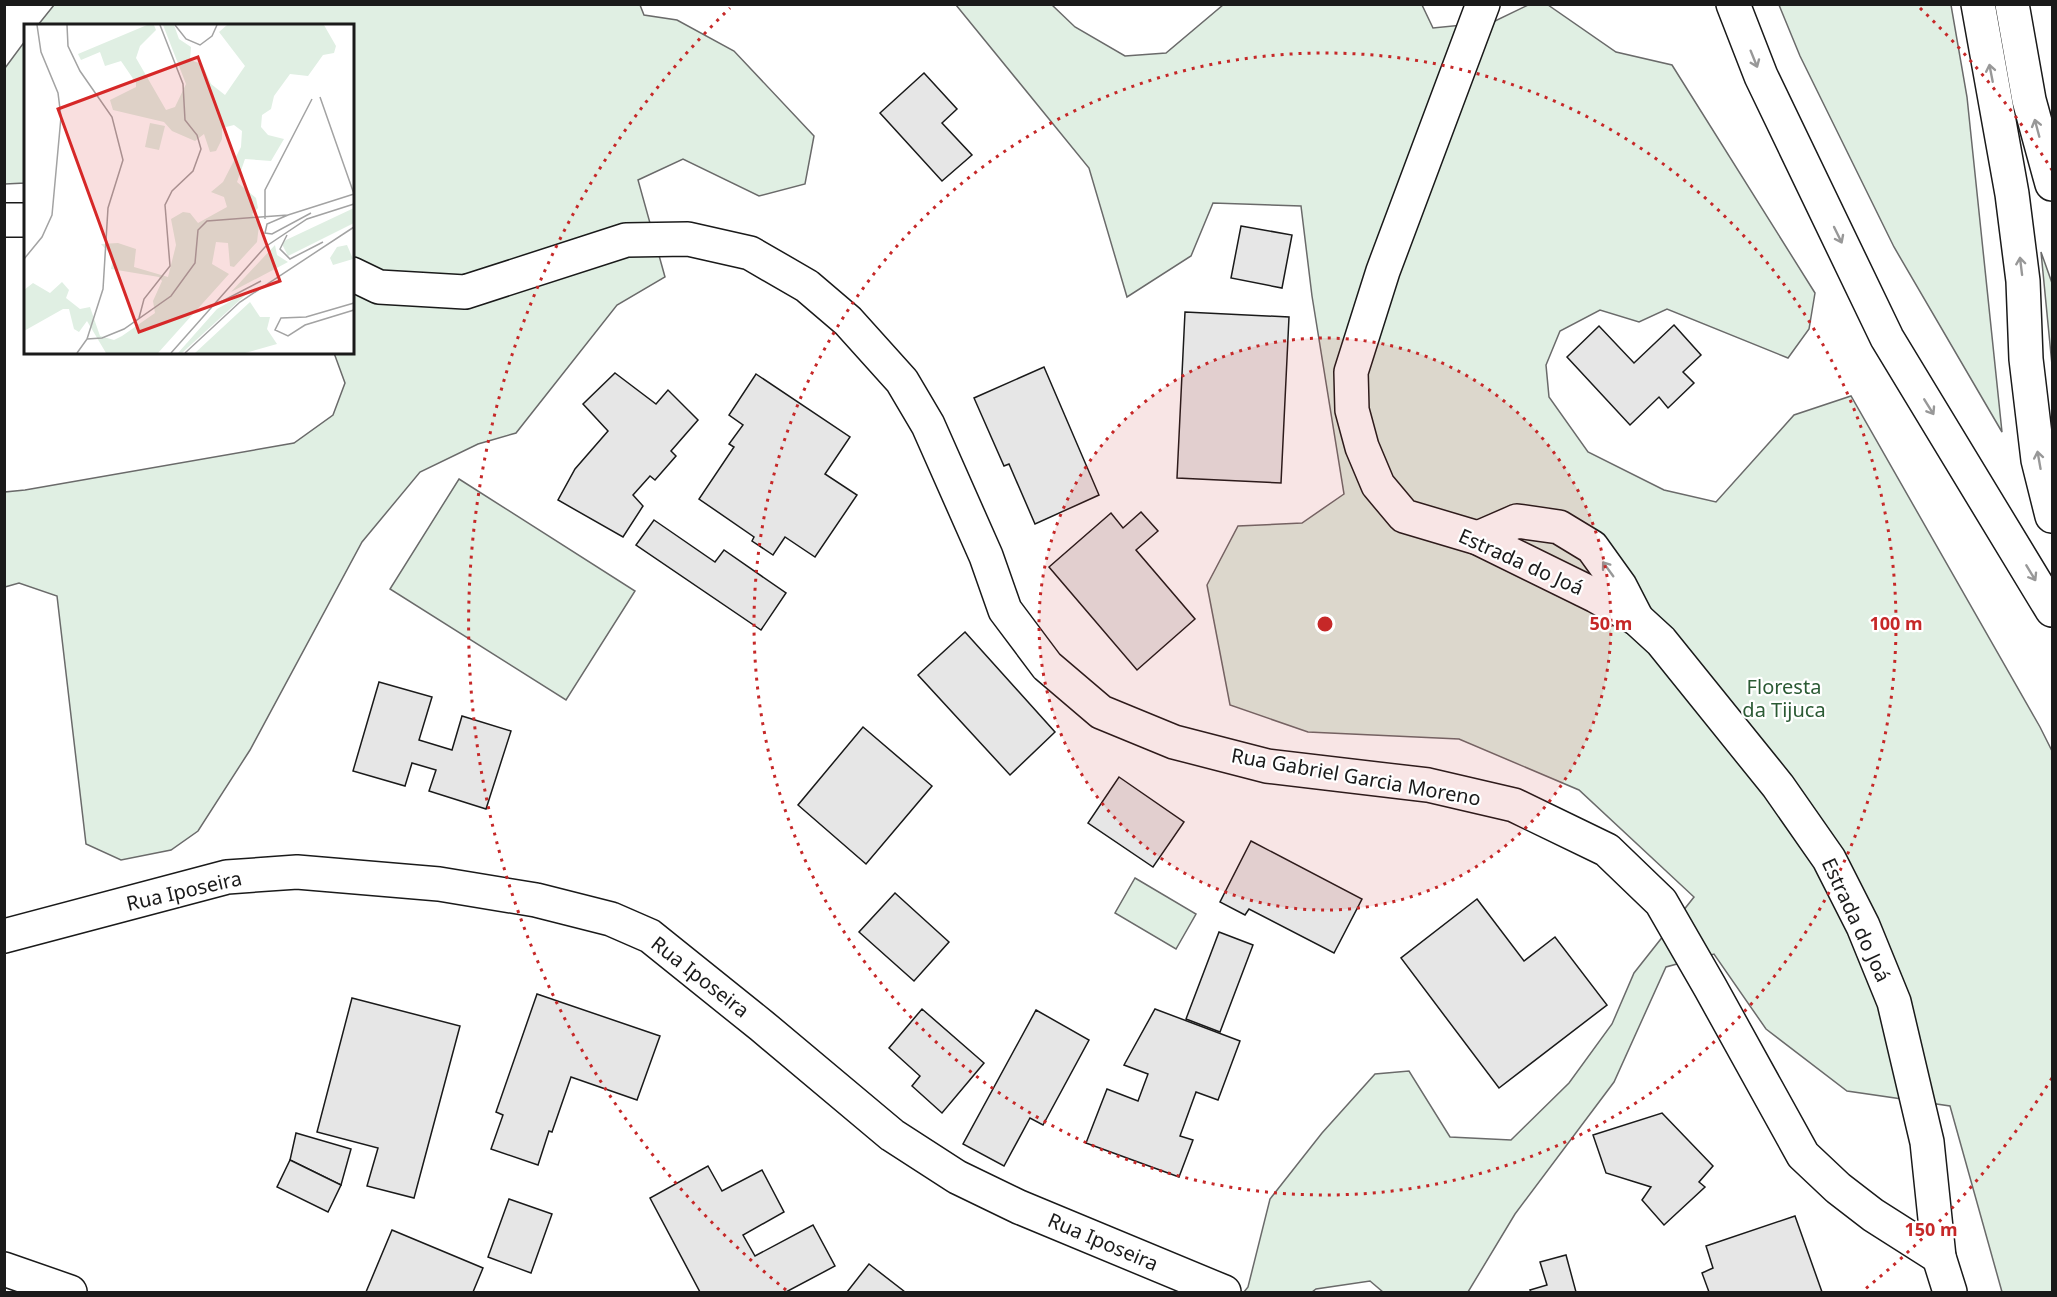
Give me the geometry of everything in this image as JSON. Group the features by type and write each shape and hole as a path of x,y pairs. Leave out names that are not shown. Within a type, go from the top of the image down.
{"main road":[{"name":"Estrada do Joá","path":"1483,4 1366,318 1351,372 1352,410 1362,447 1378,485 1404,516 1478,537 1637,619 1661,641 1778,786 1829,859 1863,926 1894,1002 1927,1142 1939,1257 1950,1293"},
{"path":"1733,4 1761,76 1887,338 2052,610"},
{"path":"1978,4 2012,195 2023,280 2026,359 2038,460 2052,516"},
{"path":"2012,4 2029,100 2052,184"},
{"path":"4,220 24,220"},
{"name":"Rua Gabriel Garcia Moreno","path":"354,275 379,287 465,292 626,240 688,239 750,253 807,286 848,321 902,381 928,425 986,556 1005,610 1047,666 1101,712 1174,742 1267,766 1428,785 1514,805 1607,850 1660,902 1803,1155 1838,1188 1873,1215 1939,1257"},
{"path":"1478,537 1517,521 1559,527 1592,547 1620,586 1637,619"},
{"name":"Rua Iposeira","path":"4,936 227,877 297,872 439,884 536,900 611,919 650,936 754,1019 892,1136 957,1177 1019,1207 1224,1293"},
{"path":"4,1269 70,1293"}],"green space":[{"path":"54,5 640,5 644,15 677,20 734,51 814,136 805,184 759,196 683,159 638,180 665,277 617,305 516,433 478,444 420,472 362,542 250,750 198,831 171,850 121,860 86,844 57,596 19,583 5,587 5,492 294,443 333,415 345,383 334,354 354,354 354,24 39,24"},
{"name":"Floresta da Tijuca","path":"956,5 1052,5 1075,27 1125,56 1166,53 1223,5 1422,5 1433,28 1493,22 1528,5 1548,5 1616,52 1672,65 1815,293 1809,329 1788,358 1667,309 1639,322 1600,310 1560,331 1546,365 1549,397 1588,452 1664,490 1716,502 1794,415 1851,396 2040,727 2052,751 2052,1292 2002,1292 1950,1106 1847,1091 1766,1029 1714,954 1666,967 1614,1082 1515,1214 1468,1292 1383,1292 1370,1281 1316,1289 1312,1292 1244,1292 1248,1287 1270,1199 1322,1133 1375,1074 1409,1071 1450,1137 1511,1140 1569,1083 1612,1024 1634,973 1694,897 1579,790 1459,739 1308,732 1230,705 1207,585 1238,526 1302,523 1344,494 1312,296 1301,206 1213,203 1191,256 1127,297 1089,168"},
{"path":"1779,5 1951,5 1967,97 2002,432 1894,247 1800,56"},
{"path":"24,42 24,183 5,184 5,68"},
{"path":"2041,252 2052,283 2052,365"},
{"path":"459,479 635,591 566,700 390,589"},
{"path":"1135,878 1196,914 1176,949 1115,913"}],"building":[{"path":"924,73 957,109 942,123 972,155 942,181 880,113"},
{"path":"1241,226 1292,235 1282,288 1231,278"},
{"path":"1185,312 1289,317 1281,483 1177,478"},
{"path":"1674,325 1701,355 1683,372 1694,383 1668,408 1659,397 1630,425 1567,357 1599,326 1634,363"},
{"path":"1044,367 1099,495 1035,524 1009,464 1004,466 974,398"},
{"path":"615,373 656,404 668,390 698,420 671,451 676,456 655,480 650,476 633,495 643,506 623,537 558,500 575,469 608,431 583,404"},
{"path":"756,374 850,437 825,474 857,495 815,557 785,537 773,555 752,541 754,537 699,499 734,447 729,444 743,425 729,415"},
{"path":"1141,512 1158,531 1136,550 1195,619 1137,670 1049,567 1111,513 1123,528"},
{"path":"654,520 715,562 724,550 786,593 761,630 636,545"},
{"path":"965,632 1055,732 1010,775 918,675"},
{"path":"379,682 432,697 419,740 452,750 462,716 511,731 486,809 429,791 436,770 412,763 405,786 353,771"},
{"path":"863,727 932,786 866,864 798,805"},
{"path":"1119,777 1184,822 1153,867 1088,823"},
{"path":"1251,841 1362,899 1334,953 1249,909 1245,915 1220,902"},
{"path":"895,893 949,942 914,981 859,932"},
{"path":"1477,899 1524,961 1555,937 1607,1005 1499,1088 1401,958"},
{"path":"1219,932 1253,945 1220,1032 1186,1019"},
{"path":"537,994 660,1036 637,1100 571,1077 538,1165 491,1149 503,1115 496,1112"},
{"path":"352,998 460,1026 414,1198 367,1186 378,1148 317,1132"},
{"path":"922,1009 984,1063 942,1113 912,1086 920,1076 889,1048"},
{"path":"1155,1009 1240,1041 1218,1100 1196,1092 1180,1136 1193,1140 1179,1177 1086,1143 1107,1089 1138,1101 1148,1074 1124,1065"},
{"path":"1036,1010 1089,1040 1043,1125 1030,1118 1004,1166 963,1144"},
{"path":"1662,1113 1713,1166 1699,1182 1705,1187 1664,1225 1642,1200 1651,1187 1606,1173 1593,1135"},
{"path":"296,1133 351,1149 341,1185 290,1160"},
{"path":"290,1160 341,1185 328,1212 277,1187"},
{"path":"708,1166 722,1191 762,1170 784,1212 743,1235 755,1256 813,1225 835,1266 786,1292 700,1292 650,1198"},
{"path":"509,1199 552,1214 531,1273 488,1257"},
{"path":"1795,1216 1822,1292 1709,1292 1702,1273 1713,1268 1706,1246"},
{"path":"392,1230 483,1268 473,1292 366,1292"},
{"path":"1566,1255 1576,1292 1531,1292 1530,1290 1547,1285 1540,1262"},
{"path":"869,1264 905,1292 847,1292"}]}
